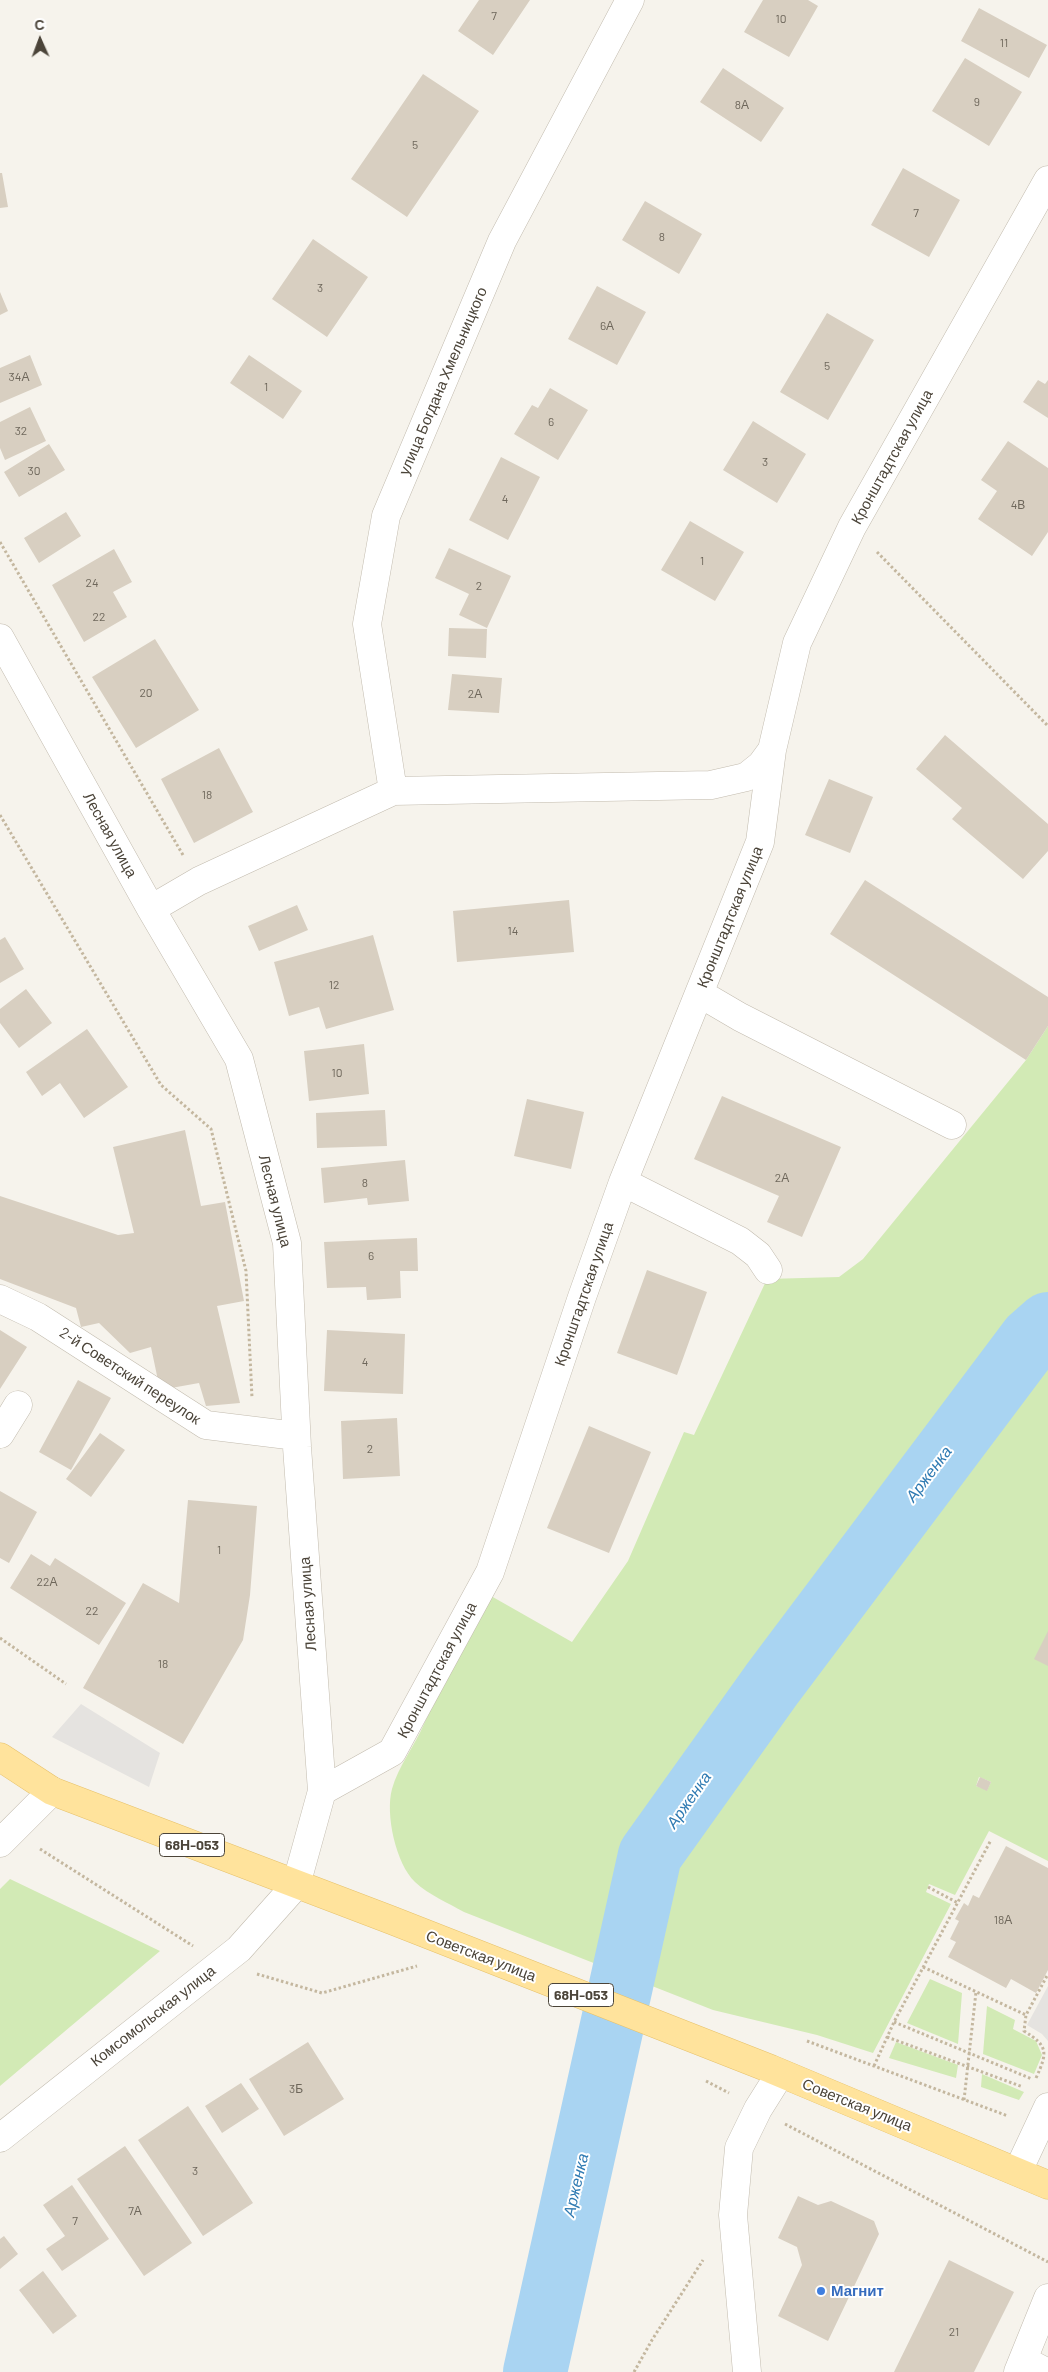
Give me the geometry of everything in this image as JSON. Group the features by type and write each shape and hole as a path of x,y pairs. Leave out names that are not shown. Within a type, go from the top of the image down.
{"main road":[{"name":"Советская улица","path":"0,1756 52,1791 391,1920 776,2072 1048,2185"}],"street":[{"name":"улица Богдана Хмельницкого","path":"393,791 367,624 386,516 502,241 630,0"},
{"name":"Кронштадтская улица","path":"322,1791 392,1752 490,1572 582,1297 623,1182 760,842 767,757 797,643 852,527 1048,180"},
{"name":"Лесная улица","path":"0,638 151,909 238,1059 287,1243 296,1436 322,1791 296,1885"},
{"path":"151,909 199,881 393,791 711,785 746,777 767,757"},
{"path":"699,993 740,1017 952,1125"},
{"path":"623,1182 740,1241 758,1255 768,1270"},
{"name":"2-й Советский переулок","path":"0,1299 38,1317 206,1425 296,1436"},
{"path":"0,1434 18,1405"},
{"path":"6,1837 52,1791"},
{"name":"Комсомольская улица","path":"0,2138 239,1949 296,1885"},
{"path":"748,2372 732,2215 739,2148 776,2072"},
{"path":"1018,2171 1039,2098"},
{"path":"1029,2368 1048,2298"}],"path":[{"path":"852,527 1048,726"},
{"path":"0,542 199,881"},
{"path":"0,815 161,1084 211,1129 246,1271 254,1431"},
{"path":"0,1638 66,1684"},
{"path":"6,1837 220,1963 322,1994 417,1966 426,1970"},
{"path":"874,2066 894,2022 991,1840"},
{"path":"928,1887 958,1903"},
{"path":"924,1967 1026,2016"},
{"path":"1044,2064 1043,2046 1039,2040 1024,2031 1026,2016 1048,1974"},
{"path":"964,2100 971,2054 976,1992"},
{"path":"894,2022 1035,2080"},
{"path":"887,2037 968,2067 1039,2098"},
{"path":"807,2041 1016,2118"},
{"path":"706,2080 1048,2262"},
{"path":"634,2372 652,2340 706,2257"}],"green space":[{"path":"1048,1026 1048,1861 989,1831 955,1895 929,1884 926,1892 951,1904 873,2053 817,2035 713,2010 464,1912 426,1891 408,1874 402,1863 391,1825 390,1799 398,1773 424,1724 484,1592 572,1642 628,1561 684,1432 694,1435 767,1279 839,1277 863,1259 1026,1060","holes":["979,1777 991,1782 987,1790 976,1786"]},
{"path":"10,1879 160,1951 0,2086 0,1889"},
{"path":"930,1979 962,1993 958,2044 907,2023"},
{"path":"987,2006 1015,2020 1013,2029 1036,2041 1042,2055 1034,2074 983,2054"},
{"path":"896,2042 958,2065 956,2078 889,2058"},
{"path":"982,2074 1024,2092 1019,2100 981,2087"}],"shaded area":[{"path":"81,1704 160,1753 149,1787 52,1737"},
{"path":"1048,1986 1048,2041 1042,2034 1027,2025"}],"building":[{"path":"479,0 530,0 493,55 458,31"},
{"path":"763,0 808,0 818,6 789,57 744,32"},
{"path":"979,8 1047,45 1029,78 961,41"},
{"path":"965,58 1022,92 989,146 932,111"},
{"path":"723,68 784,108 761,142 700,102"},
{"path":"423,74 479,111 407,217 351,179"},
{"path":"903,168 960,200 929,257 871,225"},
{"path":"0,173 2,173 8,207 0,208"},
{"path":"645,201 702,234 679,274 622,240"},
{"path":"313,239 368,277 327,337 272,299"},
{"path":"597,286 646,312 617,365 568,339"},
{"path":"0,292 8,311 0,315"},
{"path":"827,313 874,340 828,420 780,392"},
{"path":"30,355 42,385 0,403 0,368"},
{"path":"249,355 302,391 283,419 230,383"},
{"path":"1038,380 1045,384 1048,380 1048,418 1023,402"},
{"path":"550,388 588,410 558,460 514,434 532,405 538,408"},
{"path":"30,407 46,441 5,460 0,448 0,422"},
{"path":"753,421 806,454 777,503 723,470"},
{"path":"1008,441 1048,468 1048,532 1032,556 978,519 997,491 981,480"},
{"path":"49,444 65,470 19,497 4,472"},
{"path":"501,457 540,477 508,540 469,520"},
{"path":"66,512 81,536 39,563 24,538"},
{"path":"690,521 744,552 715,601 661,570"},
{"path":"449,548 511,576 487,628 459,615 469,594 435,578"},
{"path":"114,549 132,582 113,592 127,617 84,642 52,585"},
{"path":"449,628 487,629 486,658 448,656"},
{"path":"155,639 199,710 136,748 92,677"},
{"path":"452,674 502,678 499,713 448,710"},
{"path":"945,735 1048,824 1048,851 1023,879 952,819 962,808 916,769"},
{"path":"219,748 253,812 194,843 161,779"},
{"path":"829,779 873,797 850,853 805,835"},
{"path":"865,880 1048,997 1048,1026 1026,1060 830,934"},
{"path":"569,900 574,952 457,962 453,911"},
{"path":"297,905 308,930 259,951 248,926"},
{"path":"373,935 394,1010 326,1029 319,1007 289,1016 274,962"},
{"path":"5,937 24,969 0,983 0,940"},
{"path":"26,989 52,1023 19,1048 0,1023 0,1009"},
{"path":"87,1029 128,1087 84,1118 60,1083 42,1096 26,1072"},
{"path":"364,1044 369,1094 309,1101 304,1051"},
{"path":"722,1096 841,1147 802,1237 767,1222 779,1196 694,1159"},
{"path":"527,1099 584,1112 571,1169 514,1156"},
{"path":"385,1110 387,1146 317,1148 316,1113"},
{"path":"185,1130 201,1206 225,1202 244,1301 217,1306 240,1403 206,1406 199,1383 160,1390 151,1347 130,1353 99,1323 81,1327 76,1308 0,1279 0,1196 118,1235 134,1233 113,1147"},
{"path":"405,1160 409,1201 368,1205 367,1198 324,1203 321,1168"},
{"path":"417,1238 418,1271 400,1271 401,1298 367,1300 366,1287 327,1288 324,1242"},
{"path":"647,1270 707,1292 677,1375 617,1353"},
{"path":"0,1330 27,1347 0,1389"},
{"path":"327,1330 405,1334 403,1394 324,1391"},
{"path":"78,1380 111,1398 71,1470 39,1452"},
{"path":"397,1418 400,1476 343,1479 341,1421"},
{"path":"589,1426 651,1452 609,1553 547,1528"},
{"path":"100,1433 125,1450 91,1497 66,1479"},
{"path":"0,1491 37,1512 9,1563 0,1558"},
{"path":"188,1500 257,1506 250,1595 243,1640 183,1744 83,1688 143,1583 179,1603"},
{"path":"31,1554 50,1566 55,1558 126,1603 99,1645 10,1588"},
{"path":"1048,1631 1048,1666 1034,1659"},
{"path":"980,1777 991,1782 987,1791 976,1786"},
{"path":"1006,1846 1048,1868 1048,1970 1036,1993 1011,1979 1006,1988 948,1957 956,1942 950,1939 959,1921 955,1919 964,1903 968,1906 973,1895 979,1898"},
{"path":"308,2042 344,2099 284,2136 249,2079"},
{"path":"241,2083 259,2109 222,2133 205,2106"},
{"path":"188,2106 253,2203 203,2236 138,2140"},
{"path":"125,2146 192,2243 144,2276 77,2179"},
{"path":"72,2185 109,2239 62,2271 46,2249 65,2236 43,2205"},
{"name":"Магнит","path":"798,2196 818,2205 831,2201 874,2221 879,2234 828,2341 778,2316 802,2265 797,2247 778,2238"},
{"path":"4,2236 18,2254 0,2269 0,2239"},
{"path":"949,2260 1014,2292 974,2372 894,2372"},
{"path":"43,2271 77,2316 53,2334 19,2290"}],"waterway":[{"name":"Арженка","path":"535,2372 650,1855 772,1684 1031,1339 1048,1324"}],"place":[{"name":"Магнит","path":"821,2291"}]}
